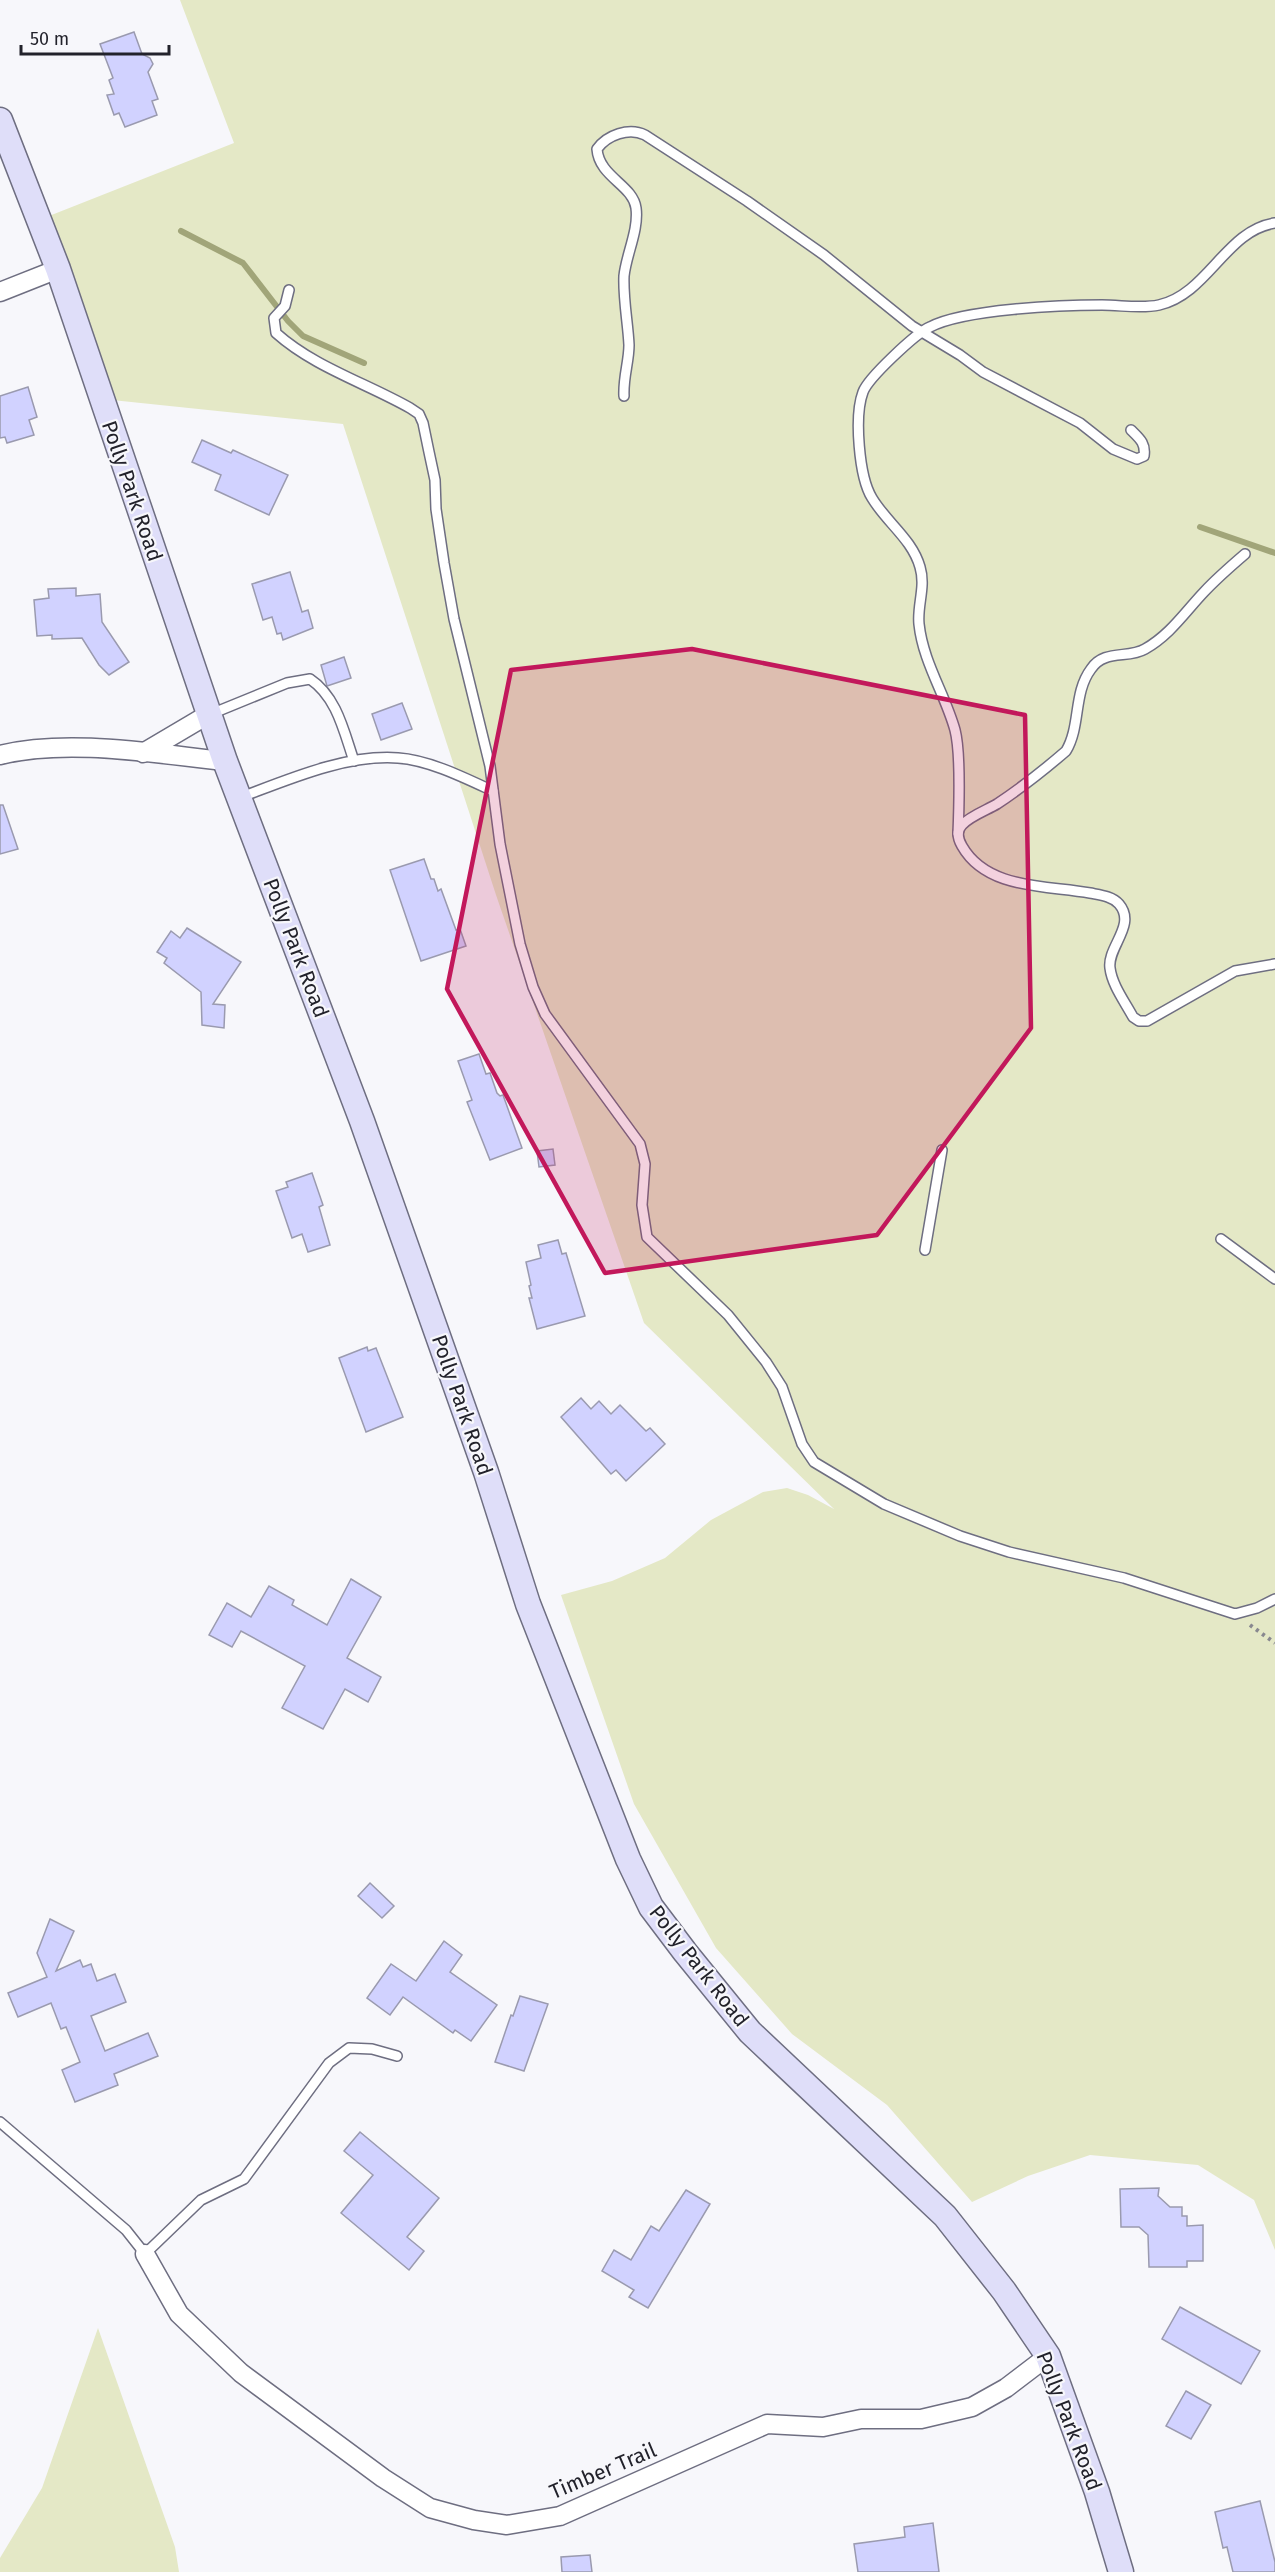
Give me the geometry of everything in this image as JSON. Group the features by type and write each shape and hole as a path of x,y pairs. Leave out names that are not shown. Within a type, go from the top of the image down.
{"street":[{"name":"Polly Park Road","path":"0,120 58,269 225,761 362,1121 486,1472 528,1604 628,1859 651,1907 750,2032 945,2216 1004,2291 1048,2356 1097,2492 1121,2572"},
{"path":"0,292 58,269"},
{"path":"143,753 209,714"},
{"path":"0,755 20,750 97,749 225,761"},
{"name":"Timber Trail","path":"145,2254 179,2314 241,2373 383,2478 430,2508 474,2520 507,2525 560,2516 766,2424 823,2427 861,2419 921,2419 972,2407 1006,2388 1048,2356"}],"lane":[{"path":"624,396 623,377 629,348 624,278 636,207 629,194 602,167 597,159 597,149 602,141 632,131 645,135 747,201 824,255 912,327 960,355 983,372 1080,423 1113,449 1137,459 1144,456 1145,448 1131,430"},
{"path":"1275,223 1262,225 1249,232 1211,271 1178,299 1165,304 1072,306 965,316 929,327 872,378 863,392 860,417 862,469 866,486 873,500 910,544 921,568 923,590 918,622 925,655 956,732 958,834 960,842 971,858 995,875 1032,885 1107,896 1118,902 1124,915 1124,929 1112,953 1110,971 1133,1017 1138,1021 1147,1021 1235,971 1275,964"},
{"path":"289,290 285,306 274,318 276,333 287,343 323,364 419,414 435,480 436,509 454,619 485,742 500,844 520,944 533,987 545,1014 640,1144 645,1164 642,1205 647,1237 728,1316 766,1362 782,1387 802,1444 814,1462 884,1504 960,1536 1009,1552 1124,1578 1234,1614 1257,1608 1275,1599"},
{"path":"958,834 962,825 1000,802 1066,752 1073,740 1077,725 1080,692 1091,667 1108,656 1144,650 1168,633 1204,592 1245,554"},
{"path":"209,714 287,683 310,679 324,688 341,720 354,761"},
{"path":"239,798 304,774 354,761 399,758 444,769 493,791"},
{"path":"925,1250 942,1150"},
{"path":"1221,1239 1275,1280"},
{"path":"0,2122 126,2230 145,2254 201,2200 244,2180 329,2063 349,2048 372,2049 397,2056"}],"path":[{"path":"1234,1614 1275,1643"}],"highlighted area":[{"path":"692,649 1025,715 1031,1028 877,1235 605,1273 447,989 511,670"}],"green space":[{"path":"180,0 1275,0 1275,2250 1254,2200 1198,2165 1090,2155 1028,2176 972,2202 887,2105 792,2034 716,1948 634,1804 561,1595 612,1581 665,1558 711,1520 763,1492 787,1488 808,1495 834,1509 644,1323 496,895 343,424 112,400 49,216 234,143"},
{"path":"98,2328 175,2547 179,2572 0,2572 0,2558 42,2488"}],"building":[{"path":"134,32 142,54 150,58 153,64 148,72 158,99 152,101 157,115 125,127 119,113 114,115 107,95 114,94 109,80 113,78 100,44"},
{"path":"28,387 37,417 29,420 34,435 7,443 5,437 0,438 0,396"},
{"path":"202,440 231,453 233,450 288,475 269,515 215,490 221,475 192,462"},
{"path":"290,572 302,612 308,610 313,628 283,640 281,633 277,634 272,617 263,620 252,584"},
{"path":"76,588 76,596 100,594 102,622 129,662 109,675 99,665 82,638 52,639 52,635 37,636 34,600 49,598 48,589"},
{"path":"344,657 351,678 327,686 321,665"},
{"path":"402,703 412,729 381,740 372,714"},
{"path":"0,805 3,805 18,849 0,854"},
{"path":"424,859 431,879 434,879 438,891 441,889 456,930 460,929 466,946 421,961 390,870"},
{"path":"187,928 241,962 213,1004 225,1005 224,1028 202,1025 201,992 164,963 167,958 157,952 171,931 180,938"},
{"path":"479,1054 486,1074 490,1073 497,1093 500,1096 503,1095 522,1148 490,1160 467,1102 472,1100 458,1061"},
{"path":"553,1149 555,1165 539,1167 537,1151"},
{"path":"312,1173 323,1205 319,1207 330,1245 308,1252 302,1234 292,1238 276,1191 288,1187 286,1182"},
{"path":"558,1240 562,1254 566,1253 585,1316 537,1329 529,1298 532,1298 529,1286 531,1285 526,1262 541,1258 538,1245"},
{"path":"367,1347 368,1351 376,1348 403,1417 366,1432 339,1358"},
{"path":"581,1398 591,1409 599,1401 611,1414 620,1405 646,1431 650,1428 665,1444 626,1481 616,1470 611,1474 561,1417"},
{"path":"351,1579 381,1597 347,1658 381,1677 368,1702 345,1689 323,1729 282,1708 305,1666 241,1631 232,1647 209,1635 227,1603 251,1617 269,1586 294,1600 292,1605 327,1625"},
{"path":"370,1883 394,1906 382,1918 358,1896"},
{"path":"50,1919 74,1931 56,1971 80,1960 83,1967 91,1964 97,1981 115,1974 126,2002 91,2016 105,2051 148,2033 158,2056 114,2074 118,2085 75,2102 62,2070 80,2062 66,2027 61,2029 51,2003 18,2017 8,1993 47,1977 37,1953"},
{"path":"444,1941 462,1955 450,1972 497,2005 471,2041 455,2030 453,2033 403,1997 390,2015 367,1998 391,1964 416,1981"},
{"path":"520,1996 548,2004 524,2071 495,2062"},
{"path":"360,2132 439,2198 407,2237 424,2251 409,2270 341,2213 373,2175 344,2151"},
{"path":"1159,2188 1158,2196 1170,2207 1182,2207 1182,2216 1187,2216 1187,2226 1203,2225 1203,2261 1187,2261 1187,2267 1149,2267 1148,2235 1139,2227 1121,2227 1120,2189"},
{"path":"686,2190 710,2204 648,2308 629,2297 634,2290 602,2271 614,2250 631,2260 651,2226 659,2231"},
{"path":"1180,2307 1260,2351 1241,2384 1162,2339"},
{"path":"1186,2391 1211,2405 1191,2439 1166,2426"},
{"path":"1260,2501 1275,2562 1275,2572 1233,2572 1227,2547 1223,2548 1215,2512"},
{"path":"933,2523 939,2572 858,2572 854,2544 905,2537 904,2527"},
{"path":"590,2555 592,2572 562,2572 561,2557"}],"waterway":[{"path":"181,231 243,263 288,321 303,336 364,363"},
{"path":"1200,527 1275,553"}]}
